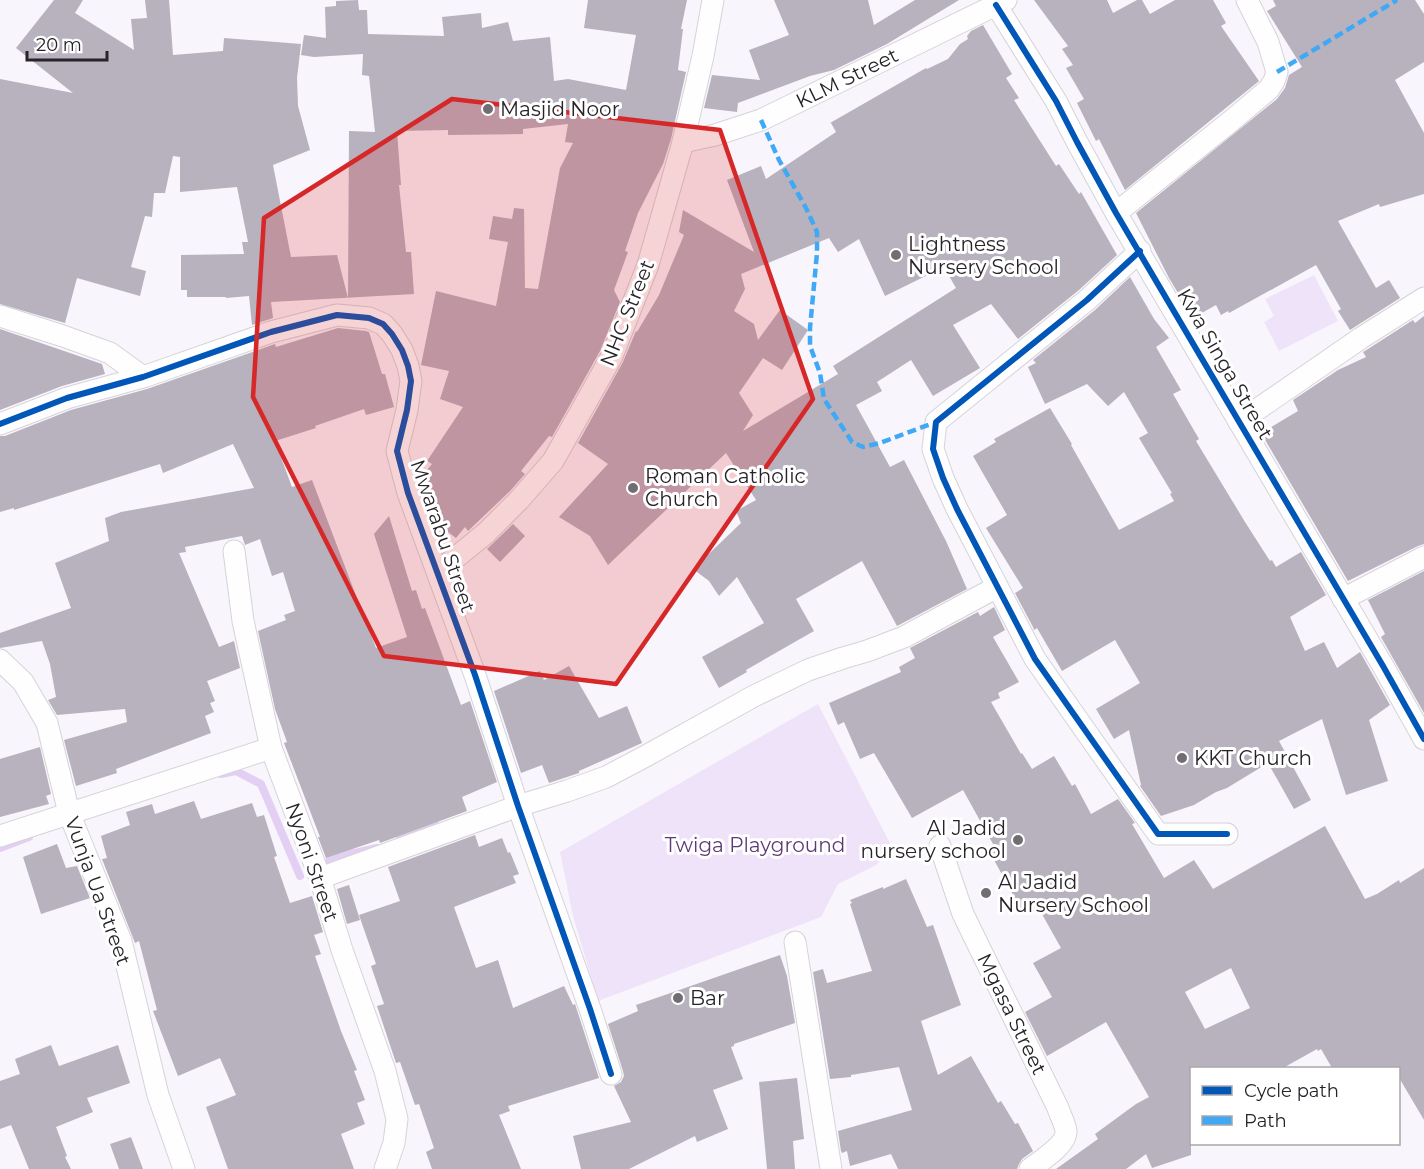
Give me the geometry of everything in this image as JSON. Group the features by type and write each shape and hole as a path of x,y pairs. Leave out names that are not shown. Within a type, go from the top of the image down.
{"street":[{"name":"NHC Street","path":"438,572 486,534 553,461 612,356 648,265 683,142 704,56 713,0"},
{"path":"1116,213 1269,89 1274,81 1277,72 1272,53 1246,0"},
{"name":"KLM Street","path":"683,142 715,135 761,120 1001,3"},
{"name":"Kwa Singa Street","path":"1001,3 1116,213 1424,739"},
{"path":"1140,251 1088,300 936,422 933,449 957,509 1035,659 1158,834 1227,834"},
{"path":"1239,422 1361,338 1424,298"},
{"name":"Mwarabu Street","path":"0,424 67,398 143,377 271,332 337,315 356,315 383,324 402,350 411,381 397,451 408,493 475,675 611,1074"},
{"path":"0,316 110,353 143,377"},
{"name":"Nyoni Street","path":"234,551 243,621 272,748 320,878 342,951 385,1071 397,1119 394,1143 385,1169"},
{"path":"1343,599 1424,557"},
{"path":"320,878 518,806 606,777 754,696 808,670 904,637 997,587"},
{"name":"Vunja Ua Street","path":"0,660 23,682 47,723 69,813 121,941 158,1095 184,1169"},
{"path":"0,836 272,748"},
{"name":"Mgasa Street","path":"940,846 963,914 1058,1108 1064,1125 1066,1133 1061,1144 1030,1169"},
{"path":"795,942 831,1169"}],"highlighted area":[{"path":"452,99 720,130 813,399 616,684 384,656 253,397 264,218"}],"green space":[{"path":"1314,275 1338,321 1279,351 1264,322 1274,316 1265,299"},
{"name":"Twiga Playground","path":"818,704 893,849 876,865 838,884 821,917 598,1001 573,916 560,852"}],"building":[{"path":"54,0 83,0 75,13 134,50 131,19 147,18 145,0 169,0 173,55 223,51 224,38 301,44 297,78 298,106 310,150 273,165 291,257 337,255 348,298 271,302 273,318 252,325 249,296 187,297 187,290 181,290 181,255 244,254 242,242 248,242 237,187 180,192 180,157 173,156 165,193 154,193 152,217 145,216 131,267 146,271 140,296 77,278 65,323 0,304 0,79 73,93 16,48"},
{"path":"358,0 359,10 367,10 368,34 444,36 442,17 481,13 482,28 508,22 513,41 550,37 554,81 568,79 626,90 636,35 584,28 588,0 687,0 681,29 683,29 678,70 686,72 671,139 663,164 638,213 625,251 628,252 614,290 620,302 600,351 552,437 549,436 521,471 525,474 468,531 465,527 456,538 431,519 418,481 432,464 427,461 463,407 440,399 449,371 421,365 436,291 496,306 508,242 489,239 493,216 512,219 514,208 524,209 525,288 538,289 560,168 573,143 565,142 568,124 523,129 523,134 448,135 448,130 397,131 401,185 399,185 406,252 411,252 414,294 348,298 349,131 375,132 369,76 362,75 363,54 314,57 301,55 304,35 326,38 325,7 336,6 336,1"},
{"path":"774,0 868,0 874,25 915,0 959,0 887,44 834,70 810,76 738,103 737,112 704,108 712,75 760,80 749,50 789,35"},
{"path":"1034,0 1107,0 1113,13 1137,0 1142,0 1150,14 1175,0 1213,0 1226,23 1221,26 1259,81 1125,190 1099,139 1096,141 1077,103 1084,99 1066,68 1073,65 1062,49 1068,46"},
{"path":"1273,0 1415,0 1424,14 1424,62 1395,80 1424,133 1424,194 1380,207 1379,204 1338,221 1376,288 1389,280 1400,298 1350,330 1338,311 1341,309 1316,265 1229,313 1228,311 1221,315 1216,305 1193,318 1169,278 1136,213 1277,99 1285,88 1289,75 1302,67 1267,11 1276,6"},
{"path":"983,25 1012,74 1006,78 1019,98 1014,100 1056,166 1059,164 1079,194 1081,192 1117,255 1079,290 1018,339 991,304 953,325 980,368 933,396 911,360 877,382 882,391 856,405 890,467 904,460 946,541 967,589 897,626 862,561 796,599 814,631 719,688 702,657 764,623 737,577 719,596 709,581 693,569 741,523 736,511 756,500 726,453 608,565 590,536 559,517 608,464 578,443 623,362 636,331 659,295 684,235 679,232 683,210 754,252 727,180 761,166 766,179 836,132 830,123 926,68 948,59 960,44 968,39 967,36 971,31","holes":["829,238 838,252 859,239 885,296 944,267 956,288 833,366 838,374 743,431 753,415 739,393 763,358 782,370 808,330 780,310 758,340 754,324 734,311 745,289 741,274"]},
{"path":"1130,277 1154,319 1169,338 1156,347 1181,390 1173,394 1199,439 1196,441 1245,522 1276,567 1301,552 1326,595 1290,617 1305,651 1324,642 1337,668 1360,652 1390,705 1369,720 1388,781 1346,795 1322,719 1279,741 1311,800 1294,809 1268,763 1194,805 1161,816 1140,786 1129,730 1114,739 1096,709 1140,683 1115,640 1062,671 1037,628 1034,630 1015,593 1023,588 986,528 1007,515 973,456 996,442 994,439 1050,408 1119,530 1174,501 1170,494 1172,493 1139,438 1148,433 1124,392 1108,406 1087,384 1045,404 1028,367 1036,363 1033,360 1095,310"},
{"path":"1424,316 1424,544 1348,581 1261,433 1298,411 1293,400 1338,370 1366,357 1363,352 1413,320 1415,323"},
{"path":"338,328 369,332 382,374 385,374 394,407 366,415 364,409 275,441 292,487 312,480 376,648 407,637 374,534 389,516 412,591 416,590 422,609 425,608 461,705 470,701 497,782 462,797 467,811 380,843 379,840 326,858 284,743 287,742 275,709 258,631 286,620 284,615 295,611 283,572 272,576 260,539 245,545 242,536 185,547 186,552 179,553 219,647 234,641 240,668 207,681 215,701 210,703 214,712 205,716 211,733 116,769 117,773 76,786 64,740 127,722 125,709 57,715 48,700 56,697 50,664 42,641 0,648 0,633 71,608 55,563 109,541 105,518 121,512 254,488 233,444 163,473 160,464 14,510 14,508 0,512 0,436 71,410 147,389 275,344 276,347"},
{"path":"0,329 102,364 105,374 62,386 0,410"},
{"path":"513,524 525,536 500,562 487,549"},
{"path":"1424,571 1424,713 1381,637 1385,634 1368,600"},
{"path":"994,607 1005,630 993,637 1019,682 998,693 1000,698 991,702 1021,754 1032,769 1054,756 1072,786 1075,784 1091,814 1118,799 1135,823 1132,824 1164,878 1194,860 1213,889 1325,826 1365,899 1399,880 1400,883 1424,868 1424,1120 1400,1079 1400,1067 1331,1067 1321,1049 1318,1051 1317,1049 1285,1067 1190,1067 1191,1155 1152,1168 1146,1154 1126,1169 1056,1169 1098,1139 1095,1134 1149,1097 1106,1022 1047,1056 1025,1012 1052,997 1033,963 1061,948 1038,907 1024,915 987,847 993,844 963,790 912,818 874,753 860,759 844,722 838,725 829,703 901,672 899,667 915,658 910,648 978,612 980,616","holes":["1231,968 1250,1008 1205,1029 1185,992"]},
{"path":"569,666 599,718 627,706 642,743 579,771 579,773 549,783 542,765 521,773 494,691 540,671 544,680"},
{"path":"40,747 51,794 46,796 49,804 0,817 0,759"},
{"path":"194,801 201,819 252,803 257,817 264,815 277,856 274,857 290,903 312,896 323,932 314,935 321,954 315,956 357,1070 354,1071 365,1100 357,1103 365,1124 341,1134 354,1169 228,1169 206,1107 236,1095 220,1058 178,1076 153,1011 157,1010 139,941 135,943 102,859 107,858 101,836 130,825 126,812 152,804 155,814"},
{"path":"475,835 479,847 502,838 519,874 513,876 516,883 454,907 476,968 498,960 513,1008 564,986 573,1005 575,1004 599,1078 508,1106 510,1111 499,1115 521,1169 432,1169 426,1152 434,1148 419,1104 415,1105 400,1062 396,1063 377,1006 384,1004 371,966 376,964 359,915 400,901 388,867"},
{"path":"57,844 66,868 77,866 90,898 41,914 23,857"},
{"path":"906,879 927,927 933,925 961,1005 921,1021 938,1075 971,1056 998,1103 1001,1101 1015,1124 1018,1123 1033,1151 1022,1159 1017,1169 898,1169 891,1154 850,1166 847,1151 842,1153 841,1151 838,1131 912,1110 899,1067 830,1079 813,972 823,969 827,983 872,971 850,900"},
{"path":"349,885 360,920 347,924 337,889"},
{"path":"780,955 787,976 795,1023 731,1047 743,1079 713,1090 728,1129 697,1142 695,1136 629,1169 581,1169 573,1136 631,1122 614,1086 621,1082 624,1076 608,1024 638,1011 636,1005"},
{"path":"51,1045 59,1066 118,1045 130,1083 87,1098 93,1112 56,1127 71,1169 29,1169 11,1125 0,1129 0,1081 20,1074 15,1059"},
{"path":"797,1078 804,1139 793,1141 795,1169 767,1169 759,1082"},
{"path":"131,1137 143,1169 119,1169 110,1144"}],"waterway":[{"path":"221,774 236,771 261,784 300,876"},
{"path":"400,839 436,825"},
{"path":"0,848 29,837"},
{"path":"329,861 377,848"}],"marked path":[{"path":"1277,72 1397,0"},
{"path":"761,120 817,232 810,346 820,373 824,399 852,442 863,447 936,422"}],"cycle path":[{"path":"996,5 1056,101 1116,213 1424,739"},
{"path":"1140,251 1087,300 936,422 933,449 957,509 1035,659 1158,834 1227,834"},
{"path":"0,424 67,398 143,377 271,332 337,315 369,318 383,324 402,350 411,381 397,451 408,493 475,675 611,1074"}],"place":[{"name":"Masjid Noor","path":"488,109"},
{"name":"Lightness Nursery School","path":"896,255"},
{"name":"Roman Catholic Church","path":"633,488"},
{"name":"KKT Church","path":"1182,758"},
{"name":"Al Jadid nursery school","path":"1018,840"},
{"name":"Al Jadid Nursery School","path":"986,893"},
{"name":"Bar","path":"678,998"}]}
